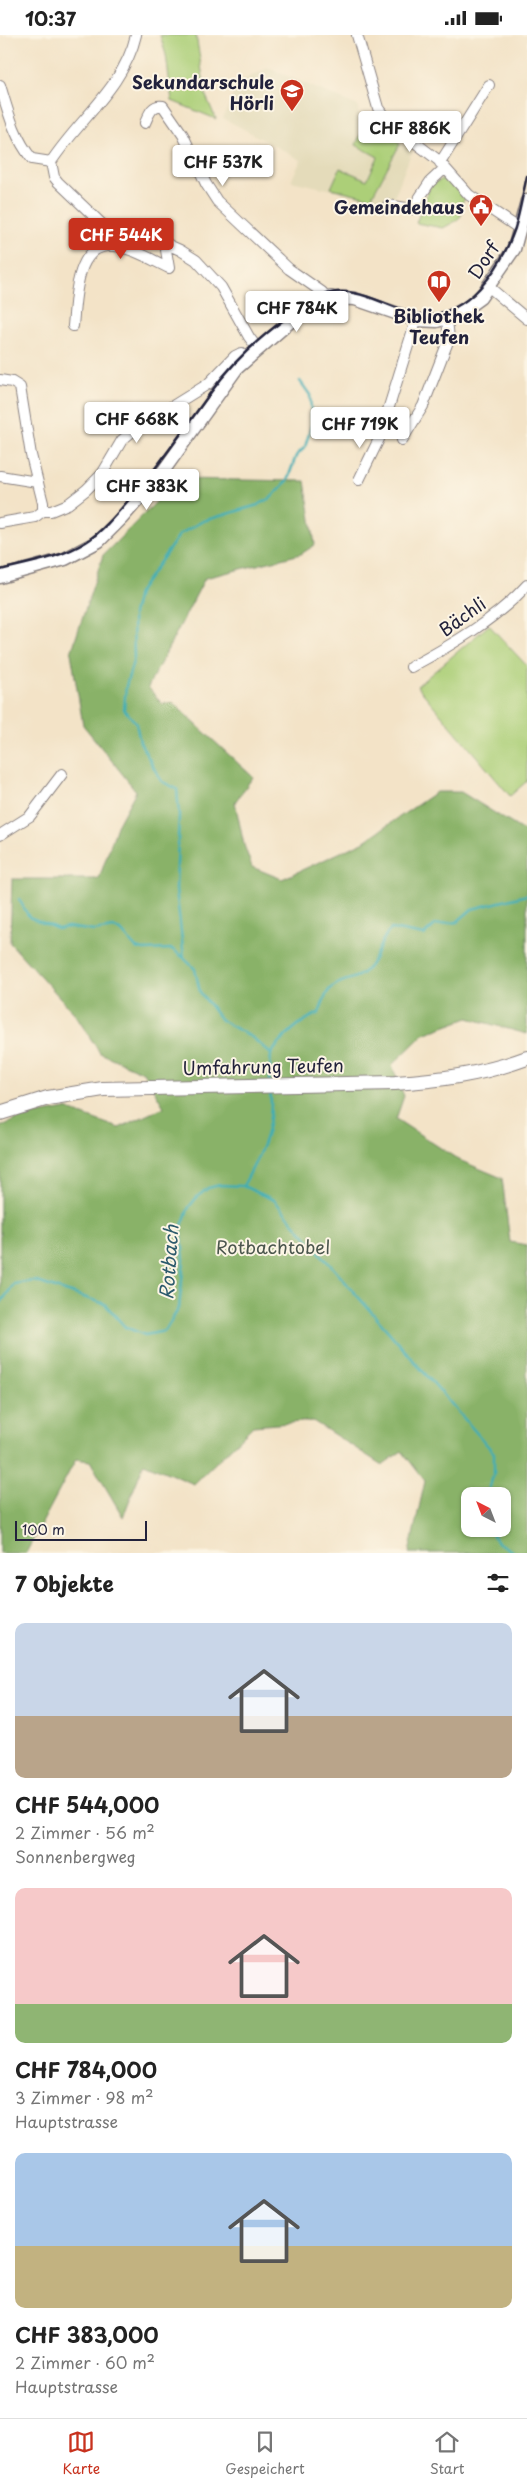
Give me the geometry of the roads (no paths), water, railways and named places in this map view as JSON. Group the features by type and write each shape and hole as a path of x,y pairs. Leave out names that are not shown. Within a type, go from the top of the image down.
{"main road":[{"name":"Umfahrung Teufen","path":"0,1113 48,1098 103,1089 395,1083 465,1076 527,1058"}],"street":[{"path":"136,35 127,60 104,97 59,148 51,162 54,177 103,225 118,233 148,236 168,244 196,261 212,276 258,349"},
{"path":"356,35 378,108 388,122 443,165 469,195 522,234"},
{"path":"0,85 15,134 23,148 32,159 51,162"},
{"path":"388,205 412,209 443,165 489,85"},
{"path":"0,577 74,555 93,545 107,534 164,470 227,380 247,359 292,320 314,305 329,299 289,269 218,201 206,184 183,135 163,105 155,106 152,109 145,123"},
{"name":"Dorf","path":"329,299 355,299 416,320 447,319 467,309 489,287 522,234 527,201"},
{"path":"72,326 81,268 88,256 96,249 109,245 115,246 169,268 166,250 168,244"},
{"path":"489,287 527,319"},
{"path":"402,440 424,406 450,339 447,319"},
{"path":"359,480 379,439 416,320"},
{"path":"0,523 34,517 43,511 51,511 68,504 102,474 122,440 134,430 208,384 235,356 241,353 247,359"},
{"path":"0,380 12,382 20,387 43,511"},
{"path":"0,476 37,482"},
{"name":"Bächli","path":"412,667 441,651 483,622 520,593 527,585"},
{"path":"0,835 30,816 62,774"}],"waterway":[{"path":"269,1082 271,1054 253,1038 221,1020 200,992 195,969 184,958 176,889 179,815 177,789 161,781 140,742 136,723 124,709 126,686 134,658 133,614 138,593 180,534 203,521 258,505 271,498 287,481 296,456 305,447 312,423 310,395 300,381"},
{"path":"271,1054 292,1030 319,1013 328,991 334,985 359,976 371,965 384,938 391,929 424,935 435,925 457,922 472,909 527,895"},
{"path":"19,899 29,917 58,929 68,927 94,931 114,928 121,931 136,948 144,950 172,949 184,958"},
{"path":"243,1186 265,1140 270,1116 270,1090"},
{"name":"Rotbach","path":"0,1304 14,1284 34,1281 105,1304 125,1327 145,1335 165,1331 179,1308 184,1260 181,1228 189,1207 208,1188 220,1185 243,1186 274,1200 494,1453 494,1473 490,1487"},
{"name":"Rotbach","path":"494,1537 497,1542 515,1553"}],"railway":[{"path":"0,570 66,552 76,548 97,534 117,514 149,476 219,381 237,361 278,324 313,300 334,292 355,293 404,311 418,314 436,314 452,309 467,300 491,274 509,243 517,222 527,176"}],"place":[{"name":"Sekundarschule Hörli","path":"292,112"},
{"name":"Gemeindehaus","path":"481,227"},
{"name":"Bibliothek Teufen","path":"439,303"}],"park label":[{"name":"Rotbachtobel","path":"273,1246"}]}
